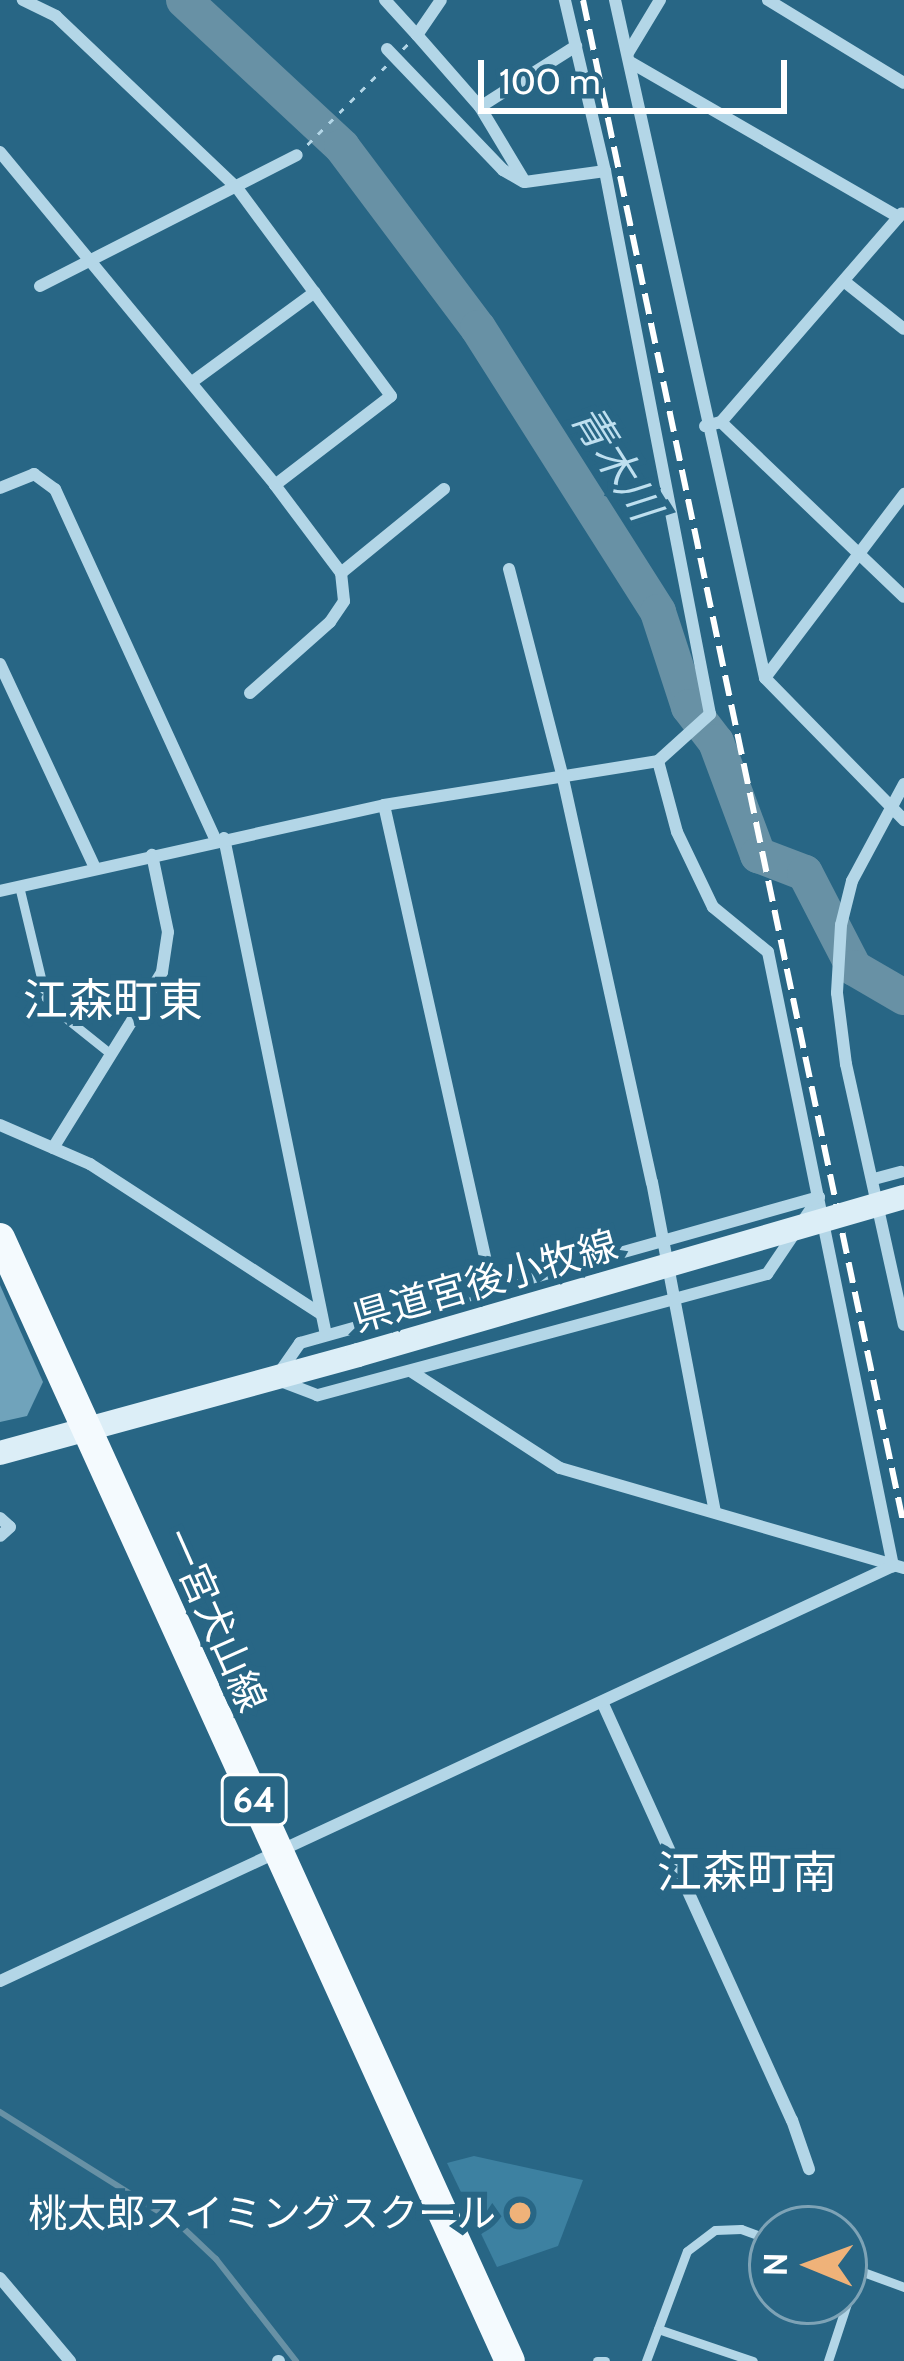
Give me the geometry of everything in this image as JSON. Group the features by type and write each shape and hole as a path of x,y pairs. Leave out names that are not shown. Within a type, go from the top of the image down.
{"main road":[{"name":"県道宮後小牧線","path":"0,1454 358,1355 903,1178"},
{"name":"一宮犬山線","path":"0,1238 510,2361"}],"street":[{"path":"23,0 56,16 237,188 392,395 275,484"},
{"path":"385,0 480,107 525,182"},
{"path":"417,35 441,0"},
{"path":"1,889 383,805 658,761 710,714 605,171 565,0"},
{"path":"615,0 705,426 765,678 904,820"},
{"path":"629,58 659,0"},
{"path":"768,0 904,83"},
{"path":"480,107 576,46"},
{"path":"388,49 503,170 525,182 605,171"},
{"path":"629,58 902,214 721,422 705,426"},
{"path":"0,152 275,484 341,573 344,601 330,622 250,693"},
{"path":"40,286 297,155"},
{"path":"844,282 904,329"},
{"path":"192,382 315,292"},
{"path":"721,422 904,597"},
{"path":"0,488 34,474 55,489 220,839 326,1335"},
{"path":"341,573 444,489"},
{"path":"765,678 904,494"},
{"path":"509,569 562,775 663,1240 715,1512"},
{"path":"0,664 95,868"},
{"path":"658,761 677,832 713,907 768,952 899,1567"},
{"path":"904,784 852,881 841,925 837,993 846,1064 904,1325"},
{"path":"383,805 492,1288"},
{"path":"53,1148 162,972 169,949 152,855"},
{"path":"0,1125 146,1198 321,1314"},
{"path":"874,1179 903,1178"},
{"path":"819,1198 767,1274 317,1395 275,1379 300,1343 819,1198"},
{"path":"412,1372 560,1468 899,1567"},
{"path":"0,1518 10,1527 0,1536"},
{"path":"0,1981 899,1567"},
{"path":"603,1704 792,2120 809,2169"},
{"path":"0,2278 70,2361"}],"lane":[{"path":"19,886 46,1003 111,1054"},
{"path":"646,2361 687,2251 715,2230 748,2231"},
{"path":"868,2274 904,2287"},
{"path":"828,2361 840,2325"},
{"path":"658,2329 753,2361"}],"path":[{"path":"297,155 417,35"}],"shaded area":[{"name":"桃太郎スイミングスクール","path":"474,2156 583,2180 558,2246 497,2267 447,2163"}],"building":[{"path":"0,1285 43,1382 27,1416 0,1422"}],"waterway":[{"name":"青木川","path":"184,0 342,147 478,328 658,612 689,707 716,742 758,855 805,873 854,968 904,997"},
{"path":"0,2112 180,2225 216,2259 296,2361"}],"railway":[{"path":"583,0 904,1526"}],"place":[{"name":"桃太郎スイミングスクール","path":"520,2213"}],"district":[{"name":"江森町東","path":"113,1001"},
{"name":"江森町南","path":"747,1873"}]}
